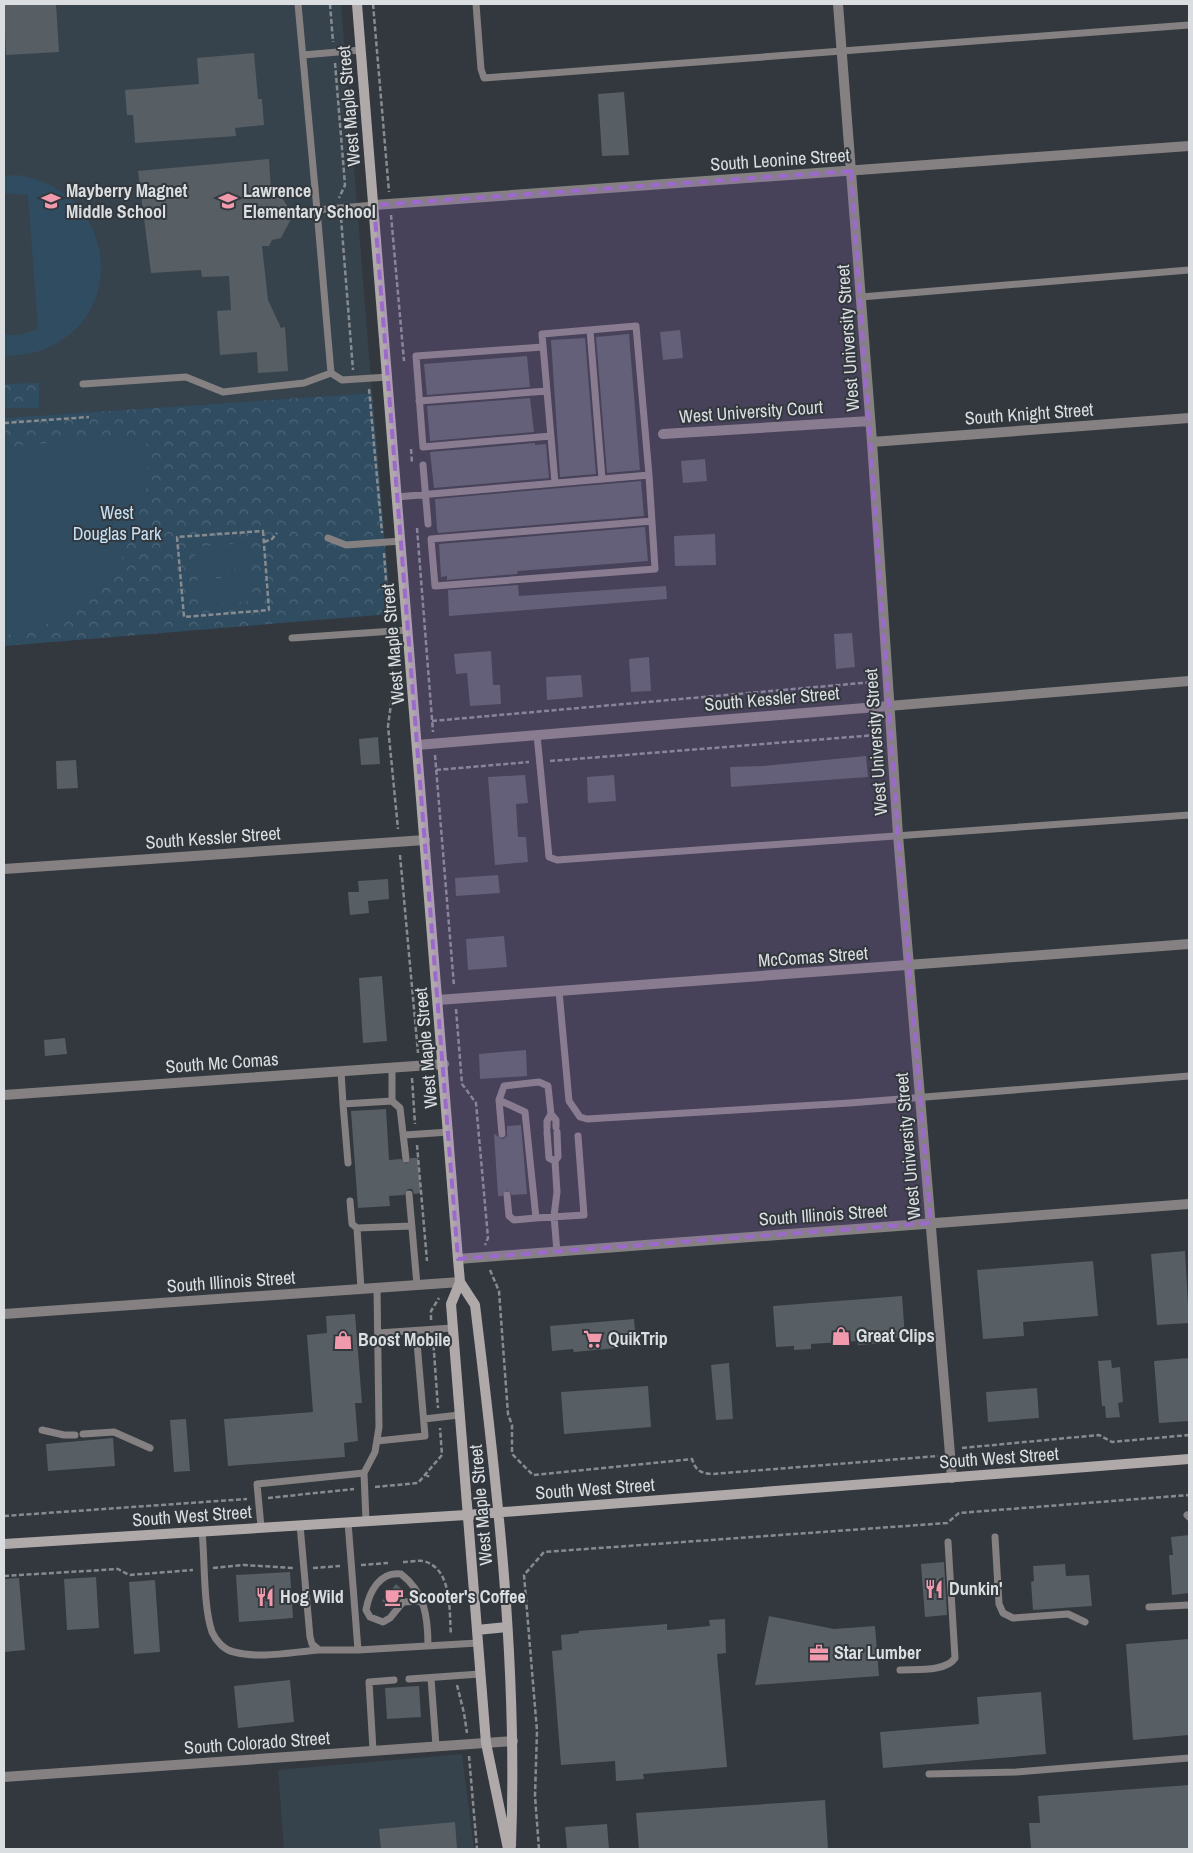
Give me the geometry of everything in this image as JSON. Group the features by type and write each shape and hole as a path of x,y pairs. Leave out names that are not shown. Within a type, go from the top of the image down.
{"street":[{"name":"West Maple Street","path":"357,4 444,1064 460,1282 451,1304 466,1515 486,1743 509,1849"},
{"name":"West University Street","path":"838,4 872,442 898,835 952,1478"},
{"name":"South Leonine Street","path":"374,205 1189,146"},
{"name":"South Knight Street","path":"872,442 1189,418"},
{"name":"West University Court","path":"663,434 870,421"},
{"name":"South Kessler Street","path":"418,745 1189,681"},
{"name":"South Kessler Street","path":"4,869 425,840"},
{"name":"McComas Street","path":"438,1000 1189,944"},
{"name":"South Mc Comas","path":"4,1095 444,1064"},
{"name":"South Illinois Street","path":"458,1259 1189,1204"},
{"name":"West Maple Street","path":"460,1282 475,1305 500,1512 513,1741 509,1849"},
{"name":"South Illinois Street","path":"4,1314 460,1282"},
{"name":"South West Street","path":"4,1544 466,1515 1189,1460"},
{"path":"477,1630 507,1628"},
{"name":"South Colorado Street","path":"4,1777 513,1741"}],"lane":[{"path":"298,4 331,373"},
{"path":"476,4 480,69 484,78 842,53 1189,25"},
{"path":"303,55 361,50"},
{"path":"316,210 374,205"},
{"path":"861,297 1189,270"},
{"path":"555,483 542,334 636,326 652,521 655,569 435,586 431,539 652,521"},
{"path":"590,330 602,479"},
{"path":"543,347 416,356 423,447 551,436"},
{"path":"331,373 342,380 388,377"},
{"path":"83,384 186,377 223,392 304,384 331,373"},
{"path":"420,402 547,391"},
{"path":"423,465 428,524"},
{"path":"397,498 648,475"},
{"path":"328,538 346,545 401,541"},
{"path":"292,638 408,630"},
{"path":"537,735 549,857 551,859 1189,816"},
{"path":"559,992 570,1101 580,1117 587,1119 920,1097 1189,1076"},
{"path":"392,1067 392,1101"},
{"path":"341,1071 348,1163"},
{"path":"502,1134 499,1100 504,1086 539,1082 548,1086 551,1114 556,1120 558,1157 555,1161 557,1192 554,1216 557,1252"},
{"path":"499,1100 525,1112 536,1218"},
{"path":"343,1104 392,1101 400,1108 405,1136 406,1159"},
{"path":"551,1114 547,1121 547,1130 550,1158 555,1161"},
{"path":"405,1136 449,1132"},
{"path":"507,1195 510,1216 514,1220 584,1215 578,1136"},
{"path":"409,1194 417,1285"},
{"path":"350,1201 352,1224 357,1228 412,1226"},
{"path":"357,1228 361,1289"},
{"path":"366,1521 364,1473 375,1452 379,1427 377,1288"},
{"path":"378,1333 452,1328"},
{"path":"377,1441 425,1436 416,1331"},
{"path":"424,1419 459,1416"},
{"path":"42,1430 64,1436 75,1434"},
{"path":"83,1434 114,1432 150,1448"},
{"path":"261,1527 257,1484 364,1473"},
{"path":"348,1522 358,1650"},
{"path":"300,1525 310,1637 312,1644 319,1650"},
{"path":"202,1531 209,1617 212,1632 218,1642 232,1652 245,1654 358,1650 478,1643"},
{"path":"995,1537 1000,1604 1003,1613 1013,1618 1068,1614 1085,1622"},
{"path":"900,1670 942,1667 955,1658 948,1542"},
{"path":"423,1600 403,1602 390,1618 383,1622 370,1616 366,1610 371,1592 378,1582 386,1576 396,1573 407,1578 423,1600 428,1619 428,1646"},
{"path":"1149,1607 1189,1605"},
{"path":"409,1679 480,1674"},
{"path":"431,1678 436,1746"},
{"path":"373,1750 369,1682 394,1680"},
{"path":"929,1774 1016,1772 1189,1758"}],"path":[{"path":"374,4 405,368"},
{"path":"4,423 88,417"},
{"path":"411,447 412,466"},
{"path":"417,525 462,1084 476,1103 488,1238 484,1247 499,1291 508,1414 512,1425 512,1454 533,1475 692,1459 695,1468 701,1473 712,1474 937,1456 964,1447 1099,1435 1112,1442 1189,1435"},
{"path":"263,530 264,542 269,610 184,617 177,537 263,530"},
{"path":"264,542 272,539 277,532"},
{"path":"432,721 873,682"},
{"path":"436,770 876,735"},
{"path":"425,1474 431,1478"},
{"path":"540,1849 535,1796 537,1731 524,1575 544,1552 946,1523 959,1513 1189,1495"}],"highlighted area":[{"path":"851,171 898,835 931,1223 458,1259 374,205"}],"shaded area":[{"name":"Lawrence Elementary School","path":"4,4 341,4 372,393 4,418"},
{"path":"462,1754 474,1849 284,1849 278,1770"}],"green space":[{"path":"17,175 50,185 75,203 92,227 100,255 100,283 90,310 71,333 37,352 4,356 4,335 20,335 38,329 28,195 4,193 4,176"},
{"path":"39,383 39,408 4,408 4,384"},
{"name":"West Douglas Park","path":"372,393 391,614 4,646 4,418"},
{"path":"146,435 148,482 136,525 121,560 95,593 68,615 36,628 4,636 4,447"},
{"path":"248,543 250,568 196,572 194,547"},
{"path":"251,576 253,601 199,605 197,580"}],"building":[{"path":"4,4 56,4 59,52 6,55"},
{"path":"254,53 258,99 262,99 264,125 235,128 236,136 135,143 133,115 127,115 125,90 199,84 197,58"},
{"path":"624,92 629,155 602,156 598,94"},
{"name":"Lawrence Elementary School","path":"269,159 271,191 277,190 293,215 281,238 272,240 269,246 262,246 268,300 281,328 285,327 288,371 258,373 257,352 220,355 217,311 231,310 229,276 202,277 201,270 151,273 138,171"},
{"path":"680,330 683,358 663,360 660,332"},
{"path":"629,334 640,470 607,473 596,337"},
{"path":"585,338 596,474 560,477 551,340"},
{"path":"527,356 530,387 427,395 424,364"},
{"path":"530,398 534,432 430,441 427,406"},
{"path":"535,443 535,445 546,444 549,478 434,488 430,452"},
{"path":"705,459 707,481 683,483 681,461"},
{"path":"641,481 644,516 438,533 437,529 435,499"},
{"path":"645,527 648,561 518,571 517,574 447,580 447,576 441,577 439,544"},
{"path":"715,534 716,565 675,566 674,536"},
{"path":"518,585 519,596 666,586 667,599 449,616 448,590"},
{"path":"852,633 855,667 836,669 834,634"},
{"path":"491,651 493,685 500,685 501,704 470,706 467,673 456,674 454,654"},
{"path":"649,657 651,691 631,692 629,659"},
{"path":"581,675 583,697 547,700 546,677"},
{"path":"378,737 380,764 361,765 359,739"},
{"path":"866,756 868,777 731,787 730,767 763,766"},
{"path":"76,760 78,788 57,789 56,761"},
{"path":"525,775 528,803 516,804 518,837 526,837 528,862 495,865 488,777"},
{"path":"614,775 616,801 588,803 587,777"},
{"path":"498,875 500,893 456,896 455,878"},
{"path":"388,879 389,899 368,901 369,913 350,915 348,892 359,892 358,881"},
{"path":"504,936 507,967 468,970 466,939"},
{"path":"382,976 387,1041 363,1043 359,978"},
{"path":"65,1038 67,1054 45,1056 44,1040"},
{"path":"526,1050 527,1076 480,1079 479,1054"},
{"path":"386,1109 389,1160 401,1159 406,1164 411,1158 418,1158 421,1193 414,1194 412,1189 408,1189 404,1195 389,1196 390,1206 358,1208 351,1111"},
{"path":"521,1125 527,1194 512,1195 507,1190 502,1196 498,1196 494,1134 503,1139 507,1136 507,1126"},
{"path":"1185,1251 1189,1323 1157,1325 1151,1254"},
{"path":"1093,1261 1098,1316 1023,1322 1024,1336 983,1339 977,1270"},
{"path":"902,1296 905,1337 884,1339 884,1343 858,1345 857,1341 811,1344 811,1349 794,1350 794,1346 776,1347 773,1306"},
{"path":"355,1314 362,1403 355,1403 358,1441 344,1443 345,1457 228,1466 224,1419 313,1412 307,1335 327,1333 326,1316"},
{"path":"634,1319 636,1344 617,1346 617,1348 574,1352 573,1349 552,1351 550,1326"},
{"path":"1189,1358 1189,1421 1159,1423 1154,1361"},
{"path":"1111,1360 1112,1368 1120,1367 1123,1402 1118,1403 1120,1417 1106,1418 1105,1406 1102,1406 1098,1361"},
{"path":"729,1363 733,1419 716,1420 711,1365"},
{"path":"648,1386 651,1427 564,1434 561,1392"},
{"path":"1037,1388 1039,1418 988,1422 986,1392"},
{"path":"186,1419 190,1471 174,1472 170,1420"},
{"path":"113,1438 115,1466 48,1471 46,1444"},
{"path":"1189,1535 1189,1593 1172,1595 1169,1555 1173,1555 1171,1537"},
{"name":"Dunkin'","path":"944,1562 947,1615 925,1617 921,1564"},
{"path":"1065,1564 1066,1576 1089,1575 1092,1606 1033,1610 1031,1582 1034,1581 1033,1566"},
{"name":"Hog Wild","path":"290,1572 293,1618 239,1622 236,1575"},
{"path":"96,1577 99,1628 67,1630 64,1579"},
{"path":"19,1578 25,1650 4,1652 4,1579"},
{"path":"155,1580 160,1652 134,1654 129,1582"},
{"name":"Scooter's Coffee","path":"396,1584 405,1592 391,1609 382,1601"},
{"name":"Star Lumber","path":"769,1616 834,1629 875,1626 879,1676 755,1685"},
{"path":"725,1619 726,1653 717,1654 727,1767 643,1774 644,1779 616,1781 615,1761 561,1765 552,1651 562,1650 561,1635 579,1633 579,1631 667,1624 667,1630 710,1626 709,1620"},
{"path":"1189,1639 1189,1735 1133,1740 1126,1644"},
{"path":"290,1680 294,1722 238,1728 234,1686"},
{"path":"419,1686 421,1717 387,1719 385,1688"},
{"path":"1041,1692 1046,1754 883,1768 880,1732 979,1724 977,1697"},
{"path":"1189,1785 1189,1849 1031,1849 1029,1823 1040,1823 1038,1796"},
{"path":"825,1800 828,1849 639,1849 636,1813"},
{"path":"455,1822 457,1849 381,1849 379,1829"},
{"path":"607,1824 609,1849 567,1849 565,1827"}],"place":[{"name":"Mayberry Magnet Middle School","path":"51,201"},
{"name":"Lawrence Elementary School","path":"228,201"},
{"name":"Great Clips","path":"841,1336"},
{"name":"QuikTrip","path":"593,1339"},
{"name":"Boost Mobile","path":"343,1340"},
{"name":"Dunkin'","path":"934,1589"},
{"name":"Hog Wild","path":"265,1597"},
{"name":"Scooter's Coffee","path":"394,1597"},
{"name":"Star Lumber","path":"819,1653"}]}
